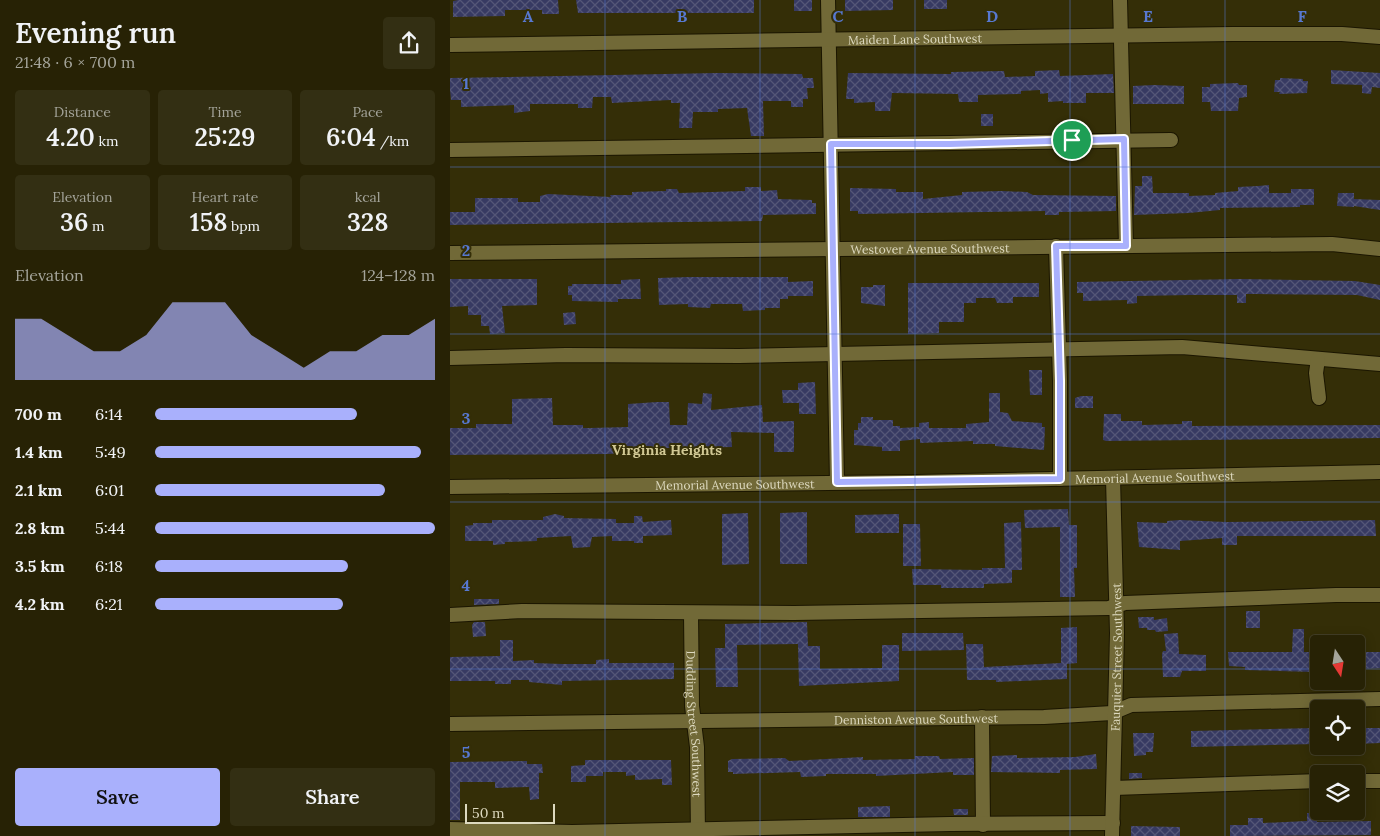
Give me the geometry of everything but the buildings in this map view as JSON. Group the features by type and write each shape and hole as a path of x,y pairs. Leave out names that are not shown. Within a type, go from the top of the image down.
{"street":[{"path":"828,0 837,482"},
{"path":"1120,0 1126,246"},
{"name":"Maiden Lane Southwest","path":"450,46 1120,36 1342,34 1380,37"},
{"path":"450,150 950,144 1124,139 1171,140"},
{"name":"Westover Avenue Southwest","path":"450,252 1332,244 1380,249"},
{"path":"1056,246 1060,479"},
{"path":"450,358 950,350 1041,351 1182,347 1380,364"},
{"path":"1318,359 1316,380 1319,398"},
{"name":"Memorial Avenue Southwest","path":"450,486 1060,479 1380,472"},
{"name":"Fauquier Street Southwest","path":"1113,478 1116,606 1113,830"},
{"path":"450,615 531,611 691,613 1109,608 1125,603 1380,595"},
{"name":"Dudding Street Southwest","path":"691,613 694,720 697,748 698,832"},
{"name":"Denniston Avenue Southwest","path":"450,724 1081,715 1115,711 1131,705 1380,699"},
{"path":"982,717 983,825"},
{"path":"1114,788 1310,781"},
{"path":"1365,781 1380,781"},
{"path":"450,829 572,832 698,832 983,825 1113,830"}],"district":[{"name":"Virginia Heights","path":"667,450"}],"route":[{"path":"1124,139 1126,246 1056,246 1060,381 1060,479 837,482 831,144 950,144 1072,140 1124,139"}]}
